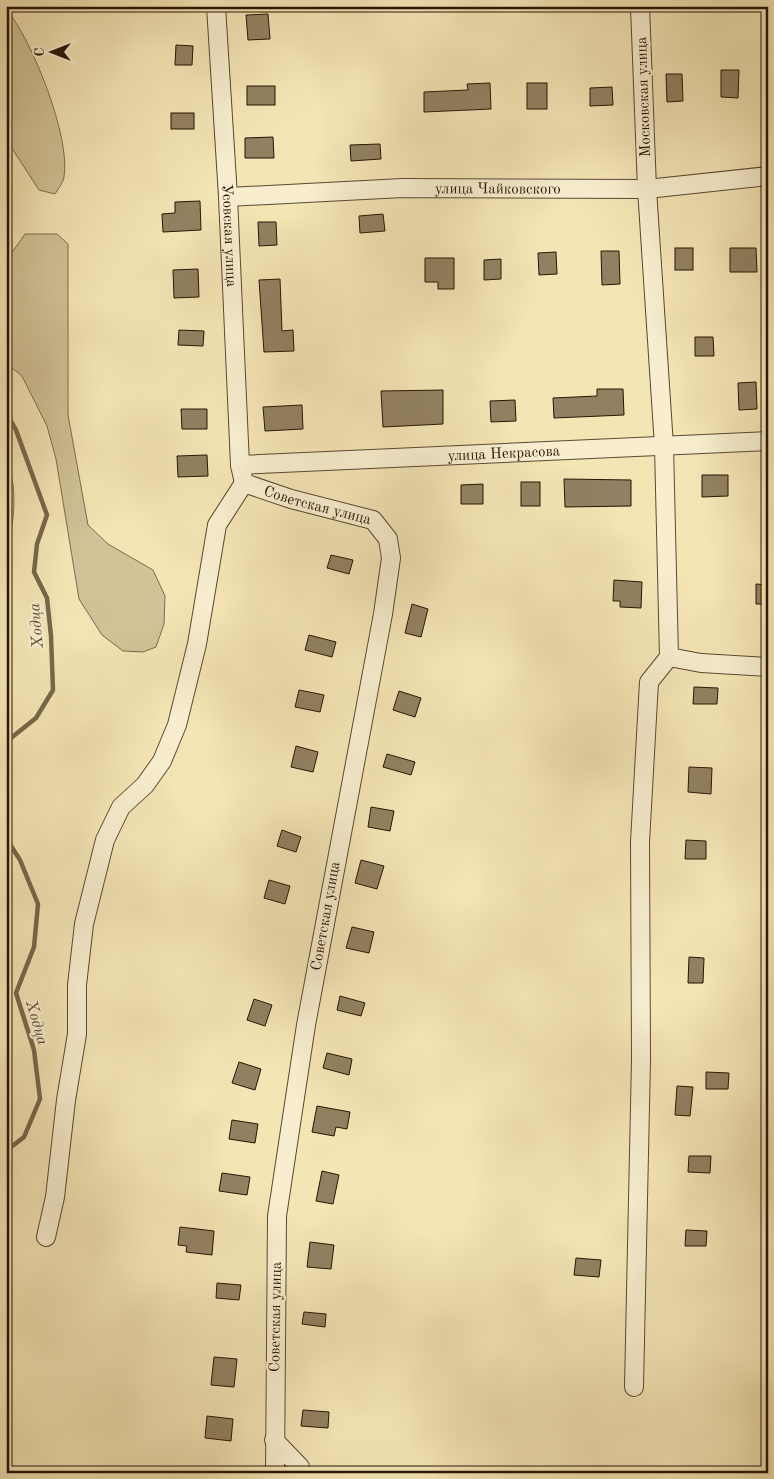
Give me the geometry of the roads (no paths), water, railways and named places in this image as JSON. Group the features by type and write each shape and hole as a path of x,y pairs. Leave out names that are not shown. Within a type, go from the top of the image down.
{"street":[{"name":"Усовская улица","path":"216,6 228,197 240,465"},
{"name":"Московская улица","path":"640,6 647,189 664,446 670,657"},
{"name":"улица Чайковского","path":"228,197 403,188 647,189 768,176"},
{"name":"улица Некрасова","path":"240,465 768,441"},
{"name":"Советская улица","path":"240,465 244,483 291,499 374,520 388,539 391,558 384,614 307,1016 277,1216 274,1473"},
{"path":"46,1237 55,1197 77,1034 77,985 84,924 105,840 121,808 145,785 162,761 177,725 197,644 217,525 244,483"},
{"path":"634,1386 641,1059 640,842 649,682 670,657 700,663 768,667"},
{"path":"274,1440 300,1467 300,1473"}],"waterway":[{"name":"Ходца","path":"6,412 16,430 47,515 37,544 34,572 47,598 51,636 53,690 36,718 6,742"},
{"name":"Ходца","path":"6,838 20,860 38,904 34,947 16,993 34,1050 40,1099 24,1137 6,1151"}]}
